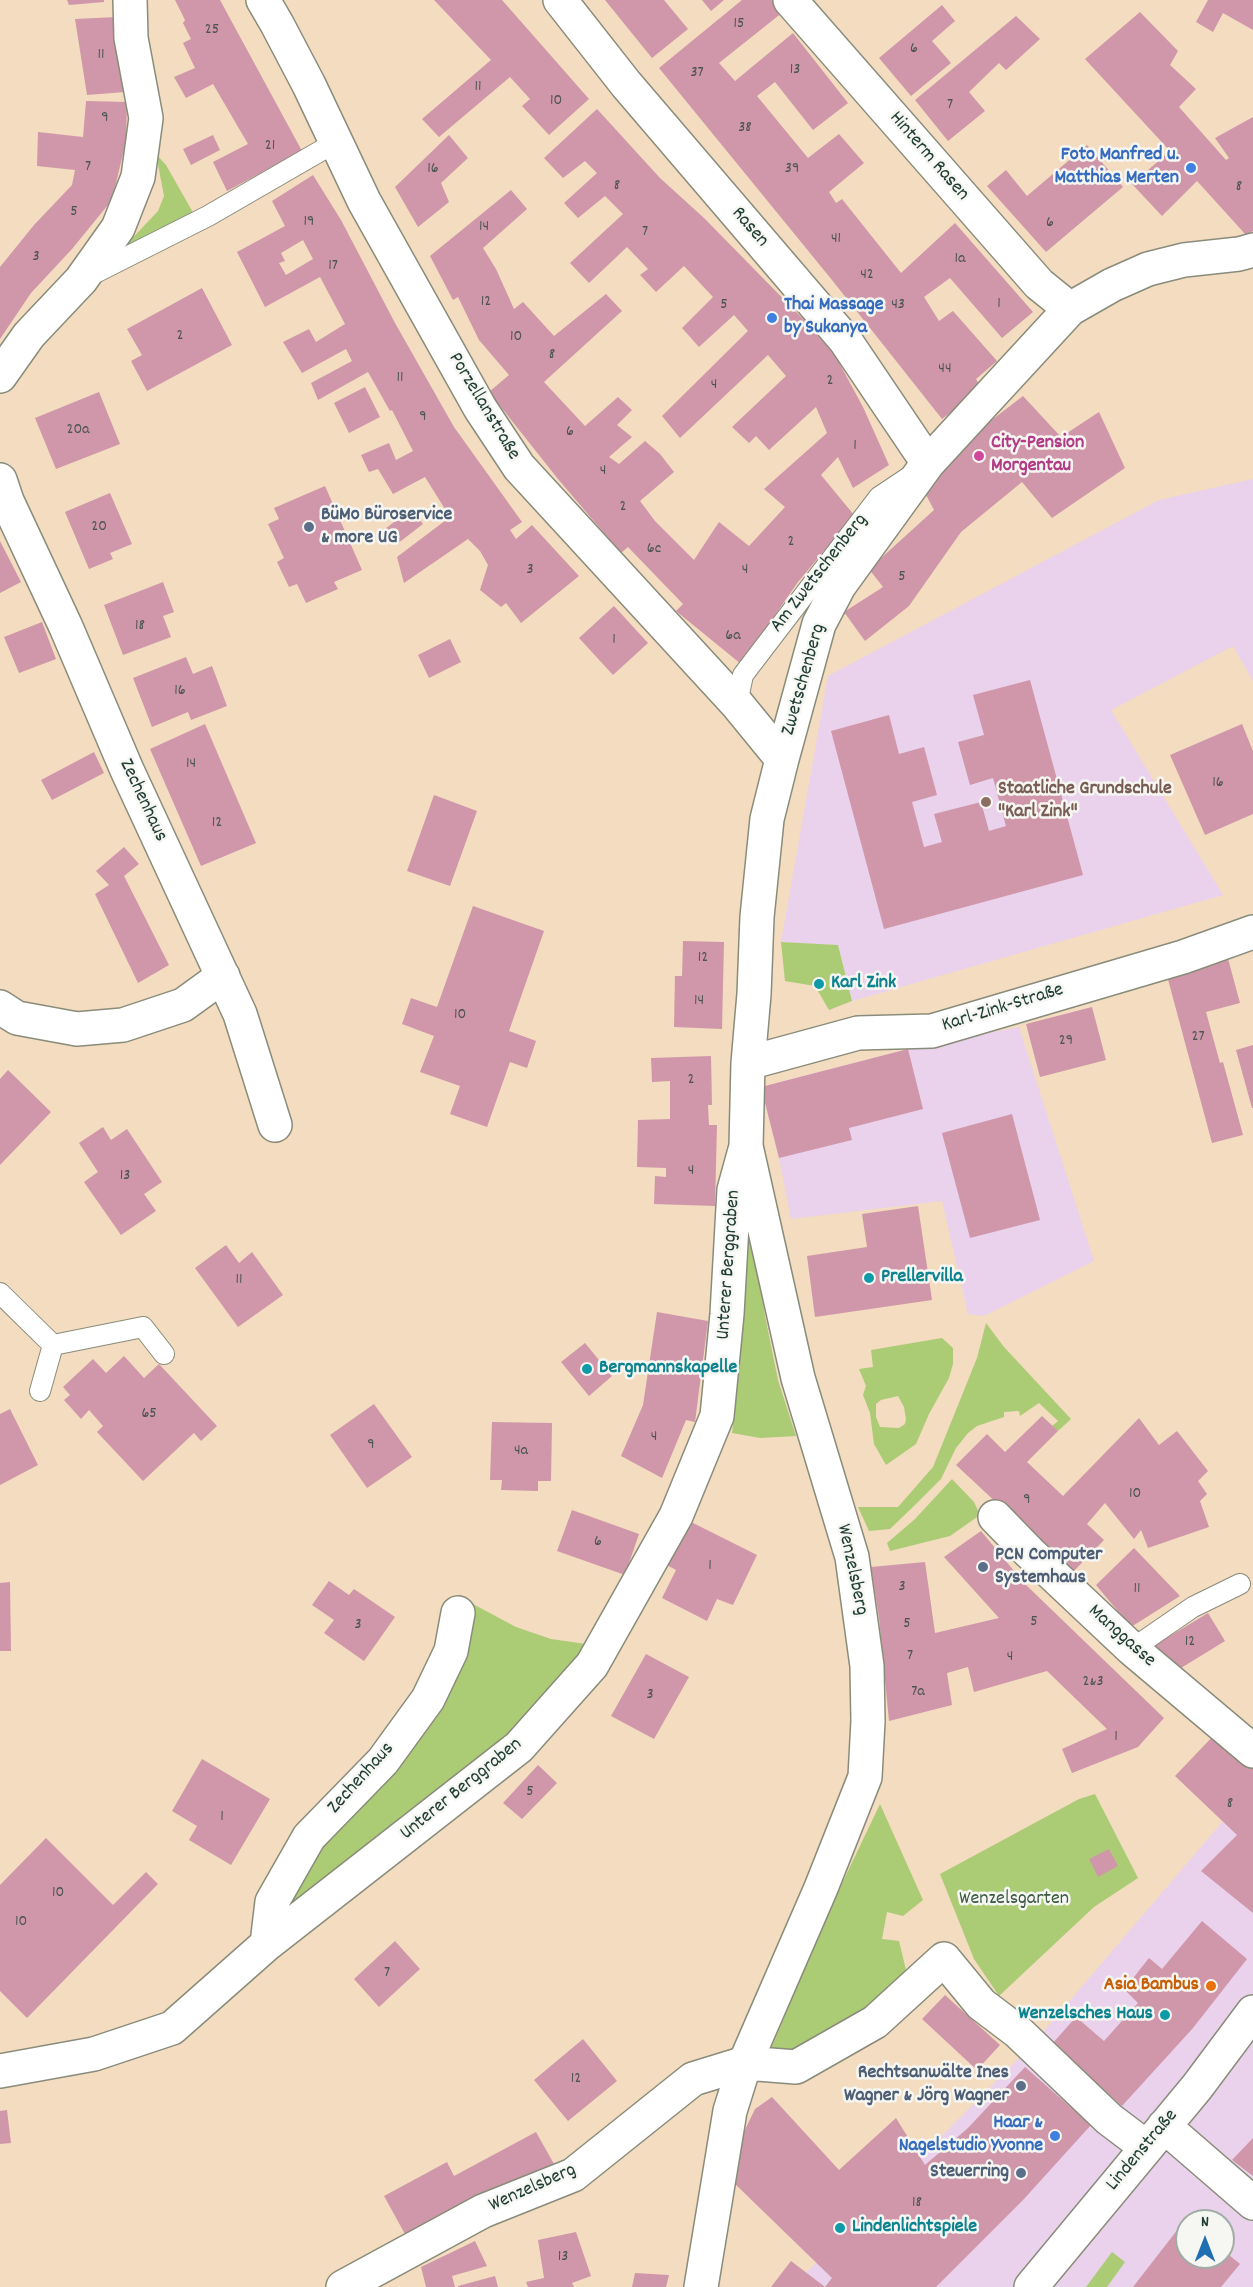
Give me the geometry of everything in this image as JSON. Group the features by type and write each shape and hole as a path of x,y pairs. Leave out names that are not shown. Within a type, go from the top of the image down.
{"street":[{"path":"0,376 29,335 81,280 118,228 138,177 146,118 131,38 130,0"},
{"name":"Porzellanstraße","path":"263,0 364,201 480,408 519,467 737,704 782,759"},
{"name":"Rasen","path":"560,0 626,84 845,340 928,463"},
{"name":"Hinterm Rasen","path":"790,0 1039,284 1070,309"},
{"name":"Zwetschenberg","path":"748,1064 757,917 767,819 819,624 839,586 928,463 1070,309 1112,285 1148,270 1184,260 1239,254 1253,250"},
{"name":"Zechenhaus","path":"0,480 127,770 240,1014 275,1125"},
{"name":"Karl-Zink-Straße","path":"748,1064 858,1033 932,1030 1182,957 1253,932"},
{"path":"0,1007 17,1018 77,1029 123,1025 183,1005 223,976"},
{"name":"Wenzelsberg","path":"701,2287 729,2111 745,2063 821,1888 865,1777 868,1722 867,1666 852,1557 798,1378 746,1146 748,1064"},
{"name":"Unterer Berggraben","path":"0,2071 94,2054 172,2028 267,1944 519,1747 592,1665 676,1516 717,1416 727,1314 734,1191 746,1146"},
{"name":"Manggasse","path":"994,1517 1029,1553 1132,1649 1253,1751"},
{"name":"Zechenhaus","path":"267,1944 272,1902 309,1837 383,1761 428,1699 451,1651 458,1613"},
{"path":"745,2063 796,2067 875,2022 944,1959 981,2004 1018,2032 1109,2119 1155,2137 1253,2203"},
{"name":"Lindenstraße","path":"1031,2287 1197,2087 1253,2012"},
{"name":"Wenzelsberg","path":"342,2287 483,2211 573,2175 693,2079 745,2063"}],"lane":[{"path":"81,280 208,216 336,142"},
{"name":"Am Zwetschenberg","path":"737,704 743,675 879,497 928,463"},
{"path":"0,1293 53,1345"},
{"path":"53,1345 143,1327 164,1354"},
{"path":"40,1391 53,1345"},
{"path":"1132,1649 1193,1607 1240,1584"}],"shaded area":[{"name":"Staatliche Grundschule \"Karl Zink\"","path":"1253,479 1253,681 1233,646 1111,710 1223,895 852,1001 837,945 781,942 828,676 1159,500"},
{"path":"1019,1027 1094,1261 984,1316 968,1314 942,1201 791,1219 779,1158 761,1087 908,1049"},
{"path":"1253,1786 1253,2287 792,2287 1032,2045"}],"green space":[{"path":"156,154 166,165 195,216 132,248 124,247 158,211 164,196"},
{"path":"781,942 838,945 852,1001 829,1010 815,986 785,981"},
{"path":"746,1195 765,1316 778,1380 796,1436 760,1438 732,1433 740,1364"},
{"path":"986,1323 1004,1347 1071,1419 1058,1431 1052,1426 1058,1421 1039,1403 1020,1416 1019,1411 1004,1412 1004,1417 977,1426 956,1448 941,1479 916,1504 890,1529 869,1531 858,1507 898,1507 933,1467 977,1358"},
{"path":"942,1338 953,1348 953,1364 949,1378 916,1444 886,1465 874,1444 870,1413 863,1395 866,1386 859,1369 873,1367 871,1350","holes":["898,1396 904,1407 905,1424 899,1428 880,1427 876,1417 876,1404 881,1400"]},
{"path":"952,1479 974,1502 980,1515 950,1536 890,1551 887,1543 915,1519"},
{"path":"471,1603 516,1627 551,1639 586,1644 561,1683 506,1739 288,1914 288,1900 299,1878 352,1809 464,1620"},
{"name":"Wenzelsgarten","path":"1095,1794 1138,1878 1094,1907 999,1996 974,1959 940,1874 1079,1799"},
{"path":"880,1804 923,1900 903,1916 887,1912 882,1939 899,1941 906,1970 866,2010 797,2053 770,2051 836,1896"},
{"path":"1112,2252 1125,2262 1107,2287 1086,2287"}],"building":[{"path":"67,0 104,0 104,2 69,5"},
{"path":"175,0 220,0 302,151 227,191 213,162 248,144 213,84 186,98 174,77 195,68 183,43 191,39"},
{"path":"434,0 502,0 589,99 549,135 522,106 530,99 510,77 439,137 422,119 491,60"},
{"path":"605,0 664,0 688,29 652,58"},
{"path":"702,0 724,0 711,11"},
{"path":"742,0 773,0 783,12 719,63 735,81 793,33 848,103 813,130 775,82 757,96 808,158 839,134 864,163 829,192 836,203 842,199 901,273 955,223 1033,312 1002,338 950,278 924,297 939,321 953,311 997,361 976,379 982,389 942,419 659,68"},
{"path":"1208,0 1253,0 1253,30 1223,13 1213,32 1196,22"},
{"path":"942,5 955,21 932,41 951,63 911,96 879,58"},
{"path":"1140,12 1178,51 1170,65 1196,89 1179,107 1226,160 1229,158 1215,138 1253,117 1253,231 1246,235 1197,181 1162,216 1132,184 1170,151 1085,59"},
{"path":"1016,16 1040,39 1006,70 999,63 969,92 985,111 948,141 915,100"},
{"path":"117,17 125,92 87,95 75,19"},
{"path":"86,101 127,102 126,141 112,200 72,249 31,293 0,339 0,267 34,225 72,185 75,170 37,166 38,132 83,137"},
{"path":"597,109 660,178 704,218 805,321 836,357 863,407 889,465 853,488 838,457 821,475 854,515 798,582 741,664 676,611 683,604 628,547 621,553 558,479 489,392 509,375 479,340 458,297 453,300 430,256 511,190 527,209 483,248 496,269 514,309 523,302 554,336 606,294 622,311 544,382 585,426 618,397 632,410 617,425 632,437 609,457 619,464 645,441 660,454 674,472 640,501 655,521 694,560 719,522 749,546 785,507 764,489 827,433 816,407 769,450 756,436 749,443 732,427 786,376 768,355 680,438 662,416 748,331 734,315 699,347 682,328 713,297 684,266 656,292 640,275 648,269 627,247 589,283 570,263 623,214 605,196 578,218 564,203 597,173 585,161 563,178 544,158"},
{"path":"213,135 220,150 191,165 183,149"},
{"path":"449,135 468,158 441,183 449,202 418,227 395,187"},
{"path":"1087,145 1123,187 1046,252 987,186 1006,170 1027,196"},
{"path":"313,175 341,220 395,323 454,427 522,522 510,530 516,539 532,525 579,576 521,623 506,603 501,607 480,590 488,565 480,551 468,539 404,583 397,557 450,517 425,477 393,494 378,469 369,472 361,455 389,443 396,460 413,451 392,410 390,411 368,372 318,400 311,383 352,361 346,349 302,373 283,342 309,329 316,342 345,324 320,277 265,307 237,252 285,226 272,201","holes":["303,240 313,259 286,275 279,263 285,261 281,253"]},
{"path":"202,288 232,345 147,391 131,361 142,355 127,329"},
{"path":"365,387 380,417 349,433 334,403"},
{"path":"99,392 120,444 56,469 35,418"},
{"path":"1023,396 1061,437 1099,412 1125,468 1052,518 1022,482 961,532 909,606 865,641 844,612 883,587 869,569 934,510 924,491 980,429"},
{"path":"325,486 362,570 334,582 338,589 306,603 297,584 289,587 277,562 284,558 268,524 279,519 274,508"},
{"path":"110,493 132,544 110,553 113,559 89,569 65,512"},
{"path":"411,509 423,524 397,544 385,529"},
{"path":"0,541 21,582 0,593"},
{"path":"163,582 174,612 163,616 171,637 123,655 104,605"},
{"path":"614,606 648,643 613,675 579,638"},
{"path":"42,622 56,659 19,673 4,637"},
{"path":"450,639 461,662 429,678 418,655"},
{"path":"186,657 193,674 212,666 227,706 191,720 188,712 152,727 133,678"},
{"path":"1030,680 1083,875 884,929 831,731 889,715 899,754 924,747 937,795 912,802 924,847 942,842 934,814 981,802 989,831 1006,826 993,778 970,785 958,742 984,735 973,695"},
{"path":"205,724 256,843 201,866 150,749"},
{"path":"1242,724 1253,751 1253,814 1205,835 1170,755"},
{"path":"94,752 104,773 52,800 41,780"},
{"path":"434,795 477,811 450,886 407,871"},
{"path":"124,847 139,864 124,876 169,965 138,983 95,894 109,885 96,871"},
{"path":"473,906 544,931 509,1031 536,1041 527,1068 510,1062 487,1127 450,1114 460,1086 420,1072 434,1036 402,1024 411,998 437,1007"},
{"path":"683,941 724,942 722,1029 674,1027 675,976 682,976"},
{"path":"1227,955 1240,1003 1206,1012 1220,1063 1223,1062 1243,1135 1212,1143 1166,972"},
{"path":"1092,1007 1106,1060 1040,1077 1026,1024"},
{"path":"1253,1045 1253,1108 1252,1108 1236,1050"},
{"path":"908,1049 923,1109 849,1128 852,1140 779,1158 761,1087"},
{"path":"711,1056 712,1105 708,1105 709,1125 717,1125 715,1206 654,1204 655,1176 666,1177 666,1168 637,1167 638,1120 670,1119 670,1081 652,1082 651,1058"},
{"path":"8,1070 51,1112 0,1165 0,1079"},
{"path":"1012,1114 1040,1220 970,1238 942,1133"},
{"path":"103,1127 111,1140 127,1129 162,1182 144,1194 156,1211 121,1235 84,1182 98,1172 79,1143"},
{"name":"Prellervilla","path":"918,1206 932,1300 815,1317 807,1256 867,1247 862,1214"},
{"path":"226,1245 239,1263 252,1252 283,1295 238,1327 195,1268"},
{"path":"657,1312 708,1321 695,1422 686,1420 662,1478 621,1456 643,1405"},
{"name":"Bergmannskapelle","path":"585,1343 612,1376 589,1396 561,1362"},
{"path":"124,1356 144,1378 159,1364 217,1426 201,1441 194,1433 143,1481 97,1432 103,1426 89,1410 81,1419 64,1400 70,1395 63,1387 93,1359 106,1373"},
{"path":"374,1404 412,1457 367,1488 330,1435"},
{"path":"10,1409 38,1465 0,1485 0,1414"},
{"path":"1042,1416 1058,1431 1027,1462 1063,1496 1139,1418 1159,1445 1177,1431 1208,1471 1198,1481 1207,1494 1200,1501 1209,1527 1148,1548 1141,1530 1134,1539 1105,1503 1087,1524 1104,1540 1072,1573 956,1465 987,1434 1005,1452"},
{"path":"492,1422 552,1423 551,1481 538,1481 538,1491 501,1490 502,1480 490,1480"},
{"path":"572,1510 639,1534 625,1575 557,1551"},
{"path":"687,1520 757,1555 733,1605 717,1599 707,1621 662,1598 676,1570 663,1563"},
{"path":"981,1531 1024,1583 1164,1718 1138,1747 1072,1773 1062,1749 1107,1729 1047,1671 974,1692 968,1667 947,1673 952,1705 889,1721 879,1618 871,1567 925,1562 935,1633 999,1618 944,1557"},
{"path":"1134,1548 1180,1596 1131,1627 1096,1585"},
{"path":"329,1581 349,1595 354,1589 395,1617 364,1661 324,1633 334,1620 312,1605"},
{"path":"10,1582 11,1651 0,1651 0,1583"},
{"path":"1208,1613 1225,1641 1181,1668 1155,1645"},
{"path":"646,1654 689,1677 654,1739 611,1716"},
{"path":"1216,1733 1253,1768 1253,1913 1201,1871 1237,1835 1175,1776"},
{"path":"202,1759 270,1799 231,1865 189,1840 197,1826 172,1811"},
{"path":"538,1765 557,1783 522,1819 503,1803"},
{"path":"46,1838 113,1905 146,1872 158,1884 27,2018 0,1991 0,1885"},
{"path":"1109,1849 1118,1866 1098,1877 1089,1859"},
{"name":"Wenzelsches Haus","path":"1202,1921 1247,1959 1193,2028 1122,2106 1052,2044 1076,2017 1104,2041 1138,2003 1124,1989 1149,1958 1162,1969"},
{"path":"395,1941 420,1969 379,2007 354,1979"},
{"path":"945,1995 1000,2045 977,2070 922,2019"},
{"path":"583,2039 617,2081 568,2121 534,2080"},
{"path":"1025,2067 1091,2125 1023,2200 936,2287 825,2287 832,2278 732,2181 739,2142 755,2109 772,2097 839,2170 896,2118 925,2165 968,2128"},
{"path":"7,2110 11,2143 0,2144 0,2111"},
{"path":"536,2132 554,2164 467,2211 462,2203 405,2234 384,2196 447,2162 454,2176"},
{"path":"1253,2138 1253,2176 1232,2160"},
{"path":"576,2232 591,2276 572,2283 574,2287 528,2287 526,2282 544,2278 538,2240"},
{"path":"1175,2233 1175,2269 1235,2269 1235,2260 1240,2264 1221,2287 1133,2287"},
{"path":"475,2241 487,2266 452,2276 455,2287 426,2287 421,2267"},
{"path":"791,2261 825,2287 771,2287"},
{"path":"635,2273 669,2275 666,2287 632,2287"},
{"path":"495,2276 498,2287 458,2287 458,2286"}],"place":[{"name":"Foto Manfred u. Matthias Merten","path":"1191,168"},
{"name":"Thai Massage by Sukanya","path":"772,318"},
{"name":"City-Pension Morgentau","path":"979,456"},
{"name":"BüMo Büroservice & more UG","path":"309,527"},
{"name":"Staatliche Grundschule \"Karl Zink\"","path":"986,802"},
{"name":"Karl Zink","path":"819,984"},
{"name":"Prellervilla","path":"869,1278"},
{"name":"Bergmannskapelle","path":"587,1369"},
{"name":"PCN Computer Systemhaus","path":"983,1567"},
{"name":"Asia Bambus","path":"1211,1986"},
{"name":"Wenzelsches Haus","path":"1165,2015"},
{"name":"Rechtsanwälte Ines Wagner & Jörg Wagner","path":"1021,2086"},
{"name":"Haar & Nagelstudio Yvonne","path":"1055,2136"},
{"name":"Steuerring","path":"1021,2173"},
{"name":"Lindenlichtspiele","path":"840,2228"}]}
